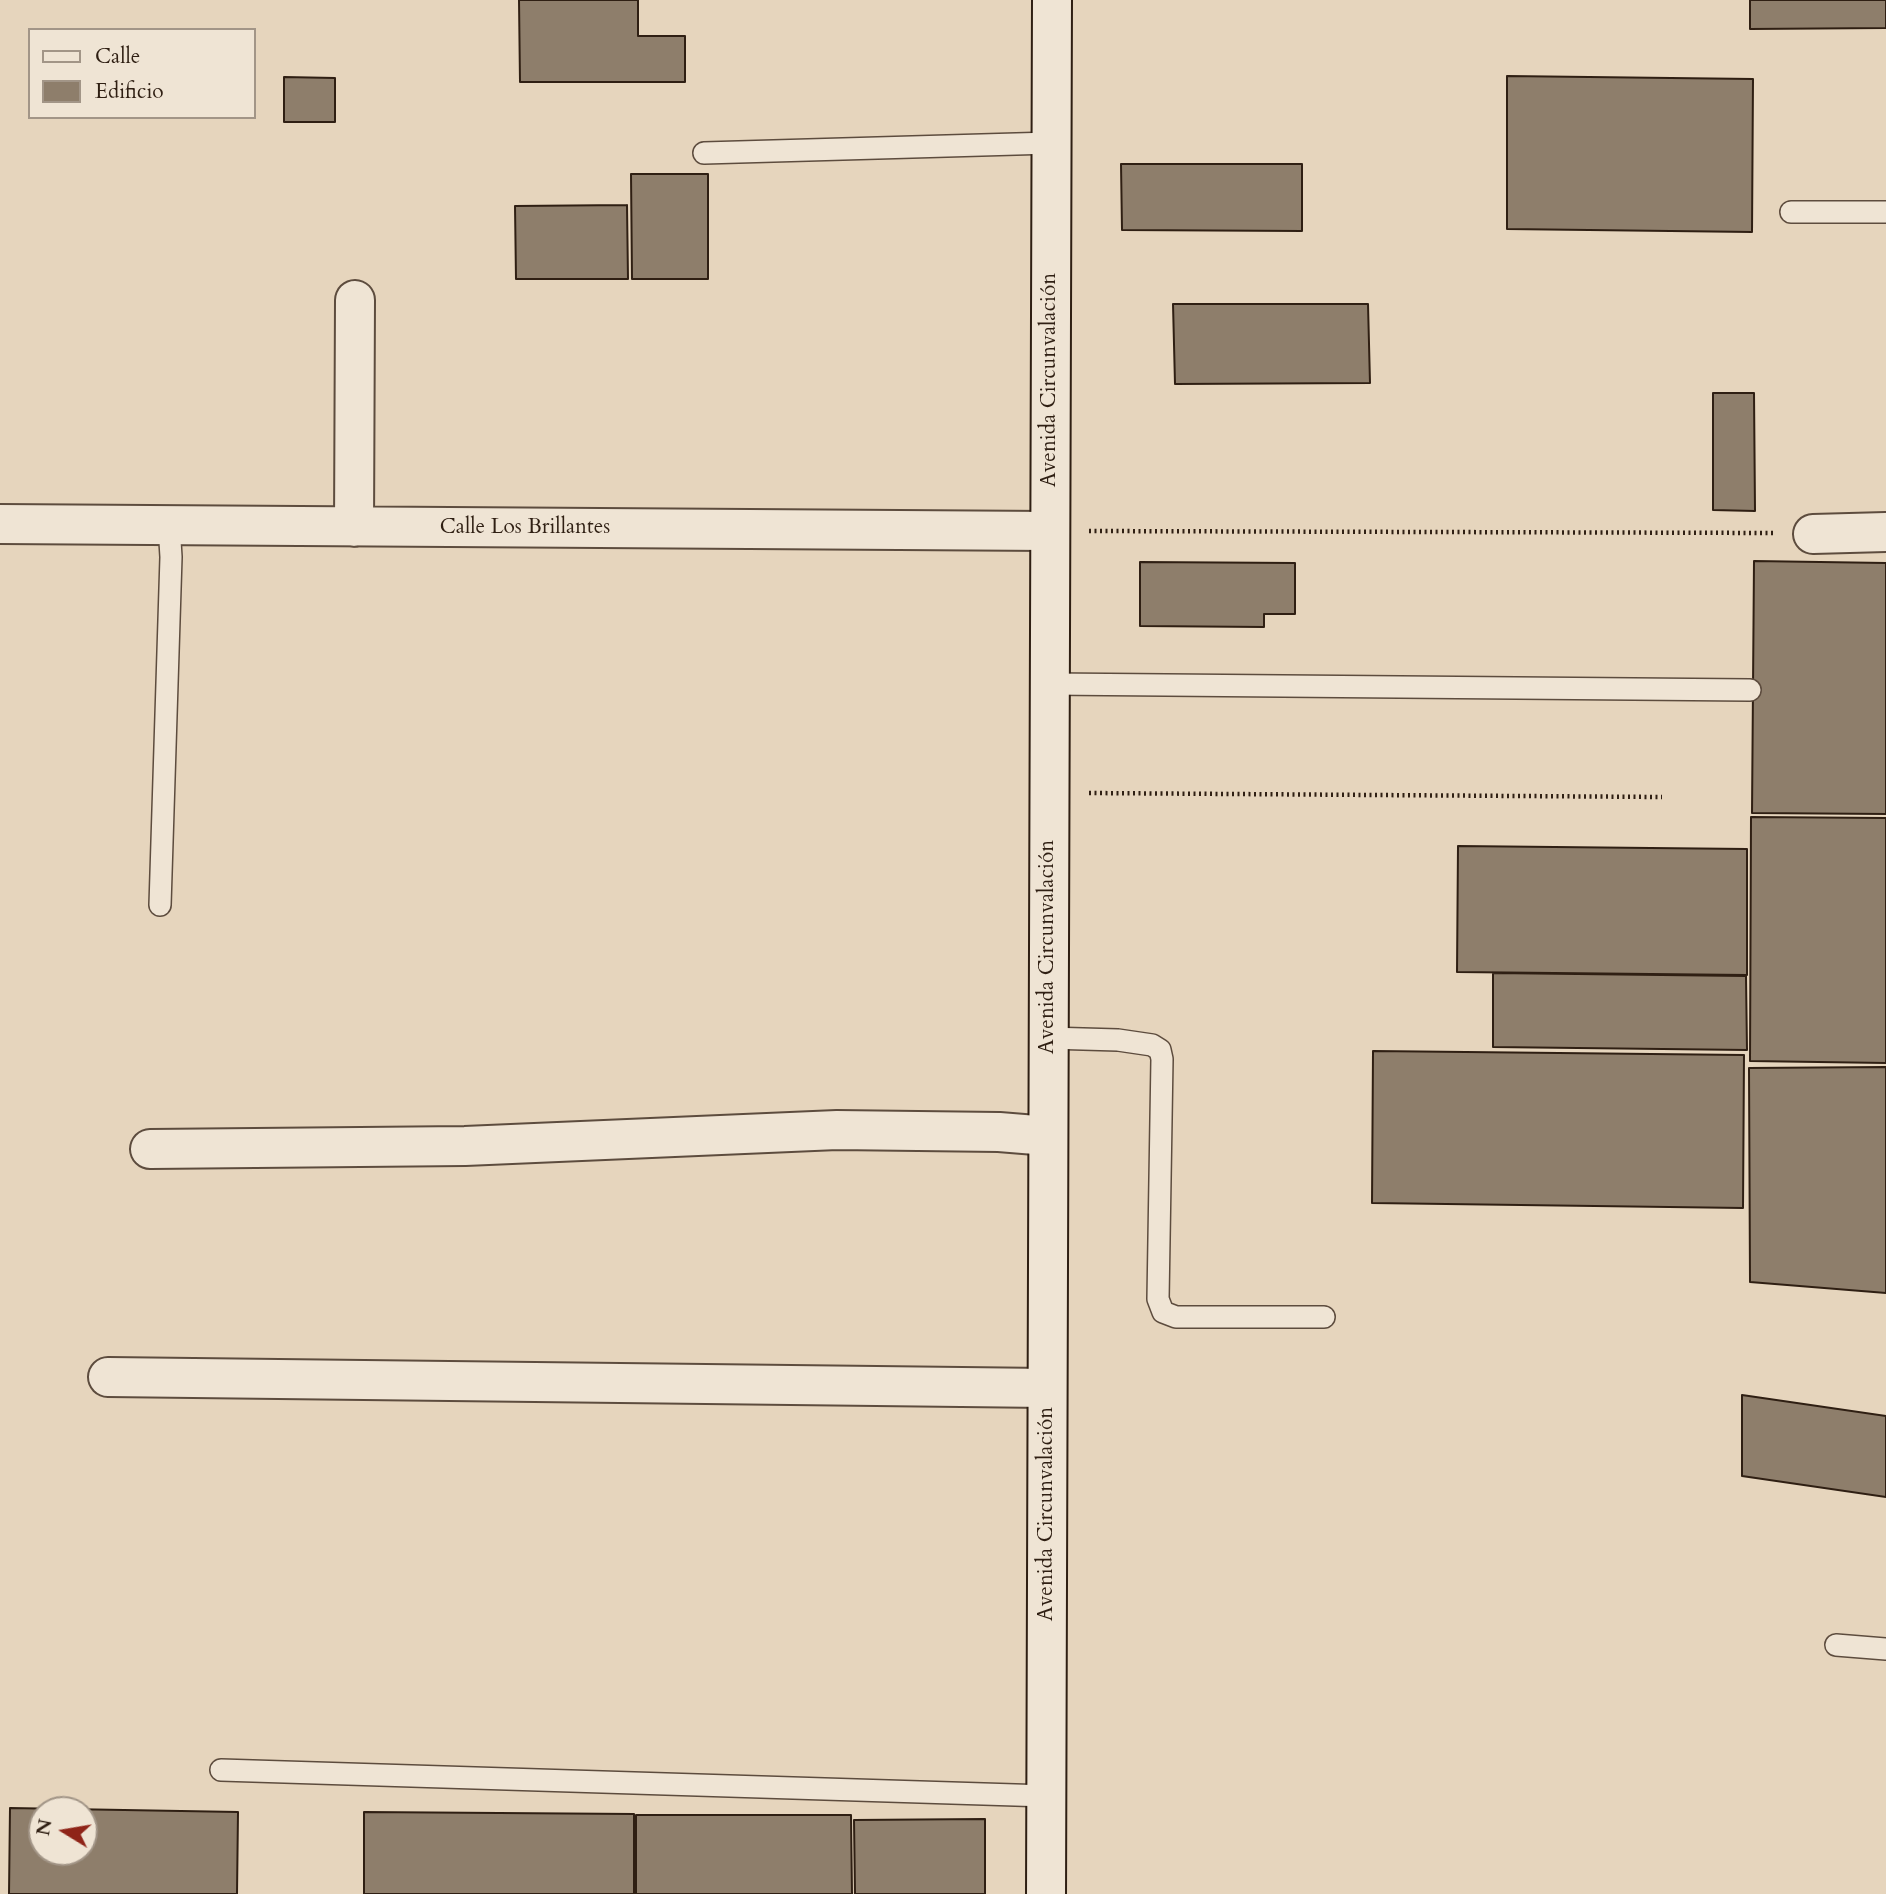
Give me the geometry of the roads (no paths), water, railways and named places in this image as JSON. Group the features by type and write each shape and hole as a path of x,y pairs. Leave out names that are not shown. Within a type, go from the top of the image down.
{"street":[{"name":"Avenida Circunvalación","path":"1046,1894 1052,0"},
{"path":"354,527 355,300"},
{"name":"Calle Los Brillantes","path":"0,524 1049,531"},
{"path":"1813,534 1886,532"},
{"path":"150,1149 465,1146 837,1130 999,1132 1048,1136"},
{"path":"107,1377 1047,1388"}],"lane":[{"path":"704,153 1051,143"},
{"path":"1791,212 1886,212"},
{"path":"160,905 171,557 169,525"},
{"path":"1048,684 1750,690"},
{"path":"1048,1038 1118,1040 1152,1045 1160,1050 1158,1299 1163,1312 1176,1317 1324,1317"},
{"path":"1836,1645 1886,1649"},
{"path":"221,1770 1047,1796"}]}
